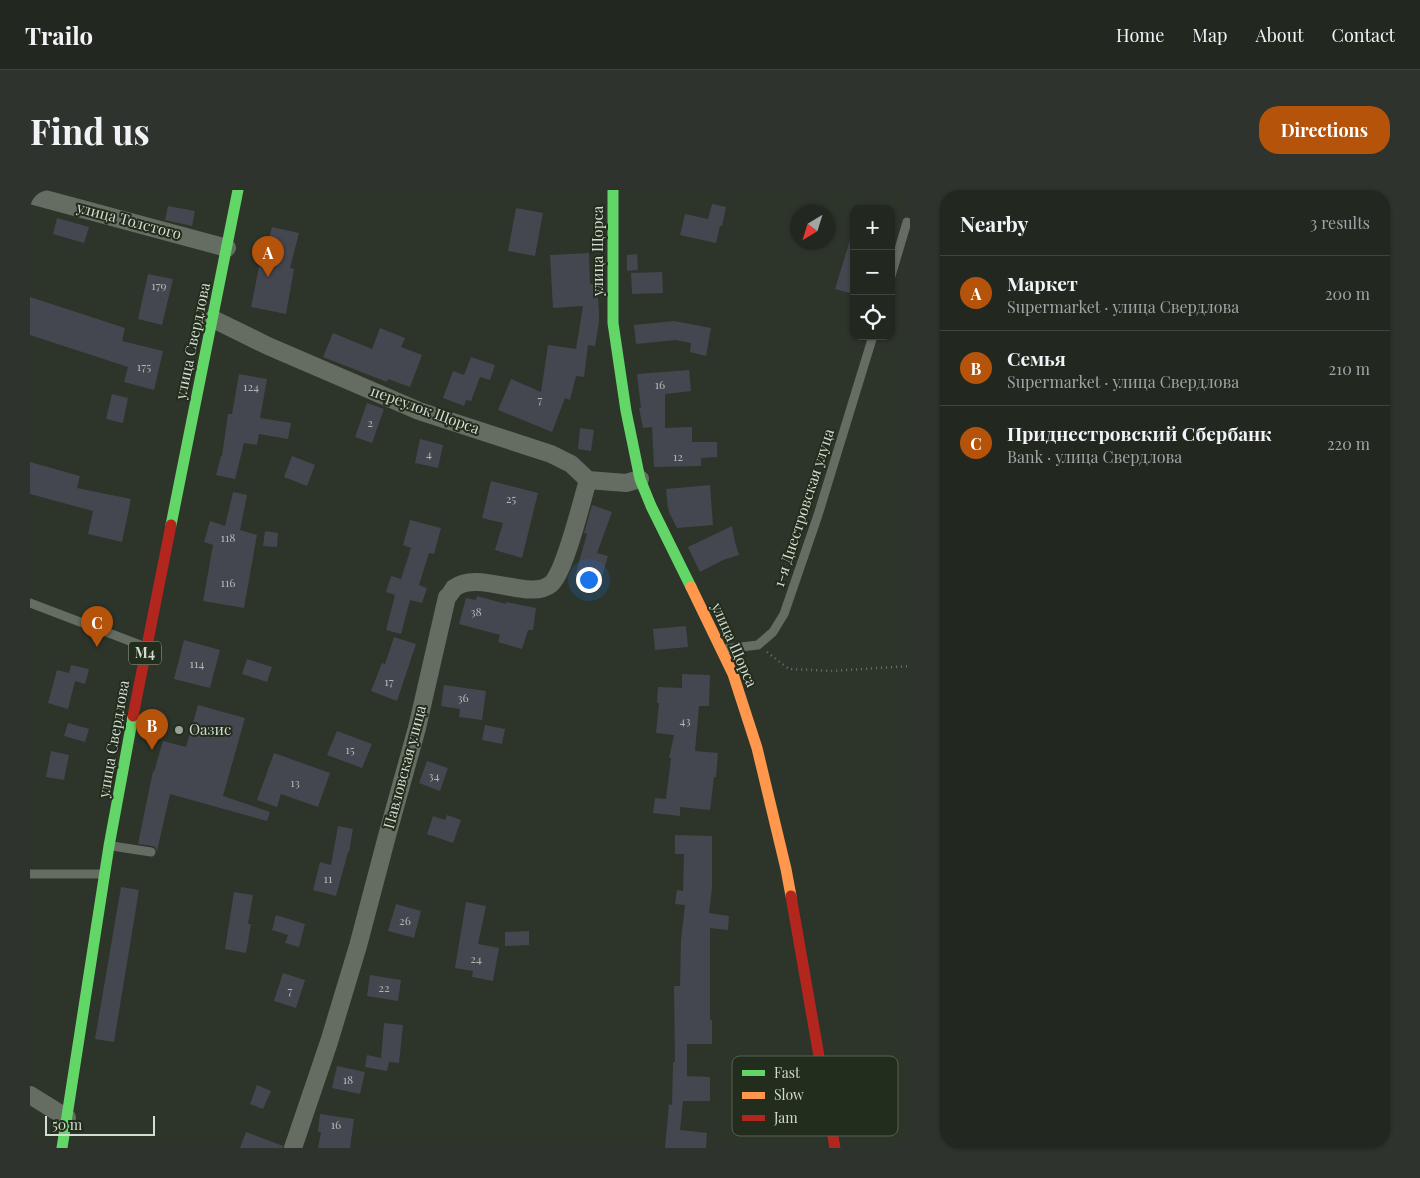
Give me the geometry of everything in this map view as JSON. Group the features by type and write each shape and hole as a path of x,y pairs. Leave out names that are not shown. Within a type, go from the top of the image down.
{"main road":[{"name":"улица Свердлова","path":"62,1148 109,846 146,647 238,190"},
{"name":"улица Щорса","path":"613,190 613,323 626,411 640,480 733,674 757,748 786,869 819,1056"}],"street":[{"name":"улица Толстого","path":"30,195 227,248"},
{"name":"переулок Щорса","path":"212,319 268,346 419,411 551,454 571,464 588,480"},
{"path":"588,480 626,483 640,480"},
{"name":"Павловская улица","path":"293,1148 329,1042 358,946 417,728 448,598 454,589 465,583 476,582 538,590 551,584 557,576 564,559 588,480"},
{"path":"30,1095 67,1118"}],"lane":[{"path":"895,263 908,222"},
{"name":"1-я Днестровская улуца","path":"758,645 773,632 784,614 818,516 872,340"},
{"path":"30,603 146,647"},
{"path":"721,649 758,645"},
{"path":"109,846 150,852"},
{"path":"30,874 105,874"}],"path":[{"path":"758,645 788,669 832,671 910,666"}],"building":[{"path":"712,204 726,207 716,243 680,235 685,214 708,219"},
{"path":"168,206 195,211 192,226 165,220"},
{"path":"516,208 543,213 535,256 508,251"},
{"path":"57,218 89,227 84,243 53,234"},
{"path":"272,227 299,233 290,268 294,269 286,314 251,307 260,262 263,263"},
{"path":"850,240 850,293 835,289"},
{"path":"589,253 590,284 597,284 599,312 595,346 588,345 584,377 576,376 570,400 565,398 552,432 498,410 511,379 541,392 548,345 576,349 583,306 553,308 550,255"},
{"path":"637,254 638,270 627,271 627,255"},
{"path":"662,272 663,293 632,294 631,273"},
{"path":"148,274 173,279 162,325 138,319"},
{"path":"30,297 125,328 122,341 163,351 154,390 124,382 128,367 30,335"},
{"path":"674,321 711,328 706,356 690,352 691,343 675,340 636,344 634,325"},
{"path":"380,328 405,338 401,347 422,355 410,387 388,379 387,382 323,357 333,333 372,349"},
{"path":"471,357 495,365 490,380 480,377 471,401 466,400 464,406 443,398 453,371 464,375"},
{"path":"689,370 691,391 665,394 665,428 692,427 692,442 717,442 717,457 701,458 701,466 654,467 652,427 643,428 639,408 641,408 637,374"},
{"path":"239,374 267,379 260,418 291,423 288,439 259,434 257,445 244,443 235,479 216,475 222,456 228,414 232,414"},
{"path":"112,394 128,398 123,423 106,419"},
{"path":"367,403 384,409 372,443 355,437"},
{"path":"580,428 594,430 591,451 578,449"},
{"path":"420,439 443,445 438,468 415,463"},
{"path":"292,456 315,465 307,486 284,477"},
{"path":"30,462 80,476 77,488 131,499 122,542 88,534 93,511 30,494"},
{"path":"491,481 538,493 522,558 495,550 503,523 482,518"},
{"path":"710,485 713,525 677,528 668,509 666,489"},
{"path":"233,492 247,495 240,530 257,535 244,608 203,601 213,545 204,542 210,521 225,526"},
{"path":"592,505 612,512 597,553 608,556 600,583 575,576 587,534 584,533"},
{"path":"410,520 441,528 434,554 429,553 419,585 427,588 422,603 410,600 401,634 386,630 395,595 386,592 391,576 401,579 411,548 403,545"},
{"path":"732,526 739,555 723,560 700,572 688,547"},
{"path":"265,531 278,533 277,547 263,546"},
{"path":"477,596 506,604 506,602 536,608 533,630 528,630 522,649 498,642 500,635 459,624 466,598 476,600"},
{"path":"686,626 688,647 655,650 653,629"},
{"path":"394,637 416,644 397,701 371,691 382,663 385,664"},
{"path":"184,640 220,650 210,688 174,679"},
{"path":"247,659 272,667 267,682 242,674"},
{"path":"71,665 89,669 85,684 75,681 68,709 48,703 57,670 69,673"},
{"path":"682,674 710,675 709,706 699,706 695,751 718,753 710,810 680,807 680,816 653,813 655,798 666,799 671,758 669,758 674,735 656,733 659,703 657,703 658,687 682,688"},
{"path":"444,685 486,691 482,720 459,717 460,709 441,706"},
{"path":"198,705 245,718 223,796 270,812 267,821 170,794 157,851 155,847 138,844 153,771 163,741 186,747"},
{"path":"68,723 89,729 85,742 64,736"},
{"path":"485,725 505,729 502,744 482,740"},
{"path":"337,731 372,744 362,768 327,755"},
{"path":"51,751 69,755 64,780 46,777"},
{"path":"274,753 330,773 318,807 281,794 277,807 257,800"},
{"path":"427,761 448,768 440,791 419,783"},
{"path":"447,815 461,820 453,843 427,834 433,816 445,820"},
{"path":"338,826 353,829 349,852 336,896 313,890 320,862 331,865"},
{"path":"675,835 712,836 712,888 709,913 729,916 728,930 710,928 710,1020 712,1020 712,1044 687,1044 687,1076 710,1077 710,1101 683,1101 680,1130 707,1133 706,1148 665,1148 669,1104 672,1105 673,1062 675,1062 674,986 680,986 681,940 685,905 675,904 677,890 683,891 684,854 675,854"},
{"path":"121,887 139,890 114,1042 95,1039"},
{"path":"234,892 253,895 246,953 225,949"},
{"path":"466,902 486,906 478,944 499,948 493,981 472,977 473,971 455,968"},
{"path":"396,904 421,911 414,938 388,931"},
{"path":"276,915 305,924 299,947 285,943 288,935 272,930"},
{"path":"529,931 529,945 505,946 505,932"},
{"path":"283,973 305,980 296,1008 274,1001"},
{"path":"370,975 401,980 398,1001 367,996"},
{"path":"384,1023 403,1025 399,1063 389,1062 387,1071 365,1067 367,1055 381,1058"},
{"path":"337,1066 365,1072 360,1094 332,1088"},
{"path":"257,1085 271,1091 263,1109 250,1104"},
{"path":"320,1114 354,1119 350,1148 318,1148 321,1132 318,1132"},
{"path":"246,1132 283,1146 283,1148 240,1148"}],"traffic: fast":[{"path":"171,525 238,190"},
{"path":"613,190 613,323 626,411 640,479 651,506 691,587"},
{"path":"62,1148 109,846 133,716"}],"traffic: slow":[{"path":"691,587 733,674 757,748 791,896"}],"traffic: jam":[{"path":"133,716 171,525"},
{"path":"791,896 819,1056"},
{"path":"833,1136 835,1148"}],"place":[{"name":"Маркет","path":"268,277"},
{"name":"Приднестровский Сбербанк","path":"97,647"},
{"name":"Оазис","path":"179,730"},
{"name":"Семья","path":"152,750"}]}
